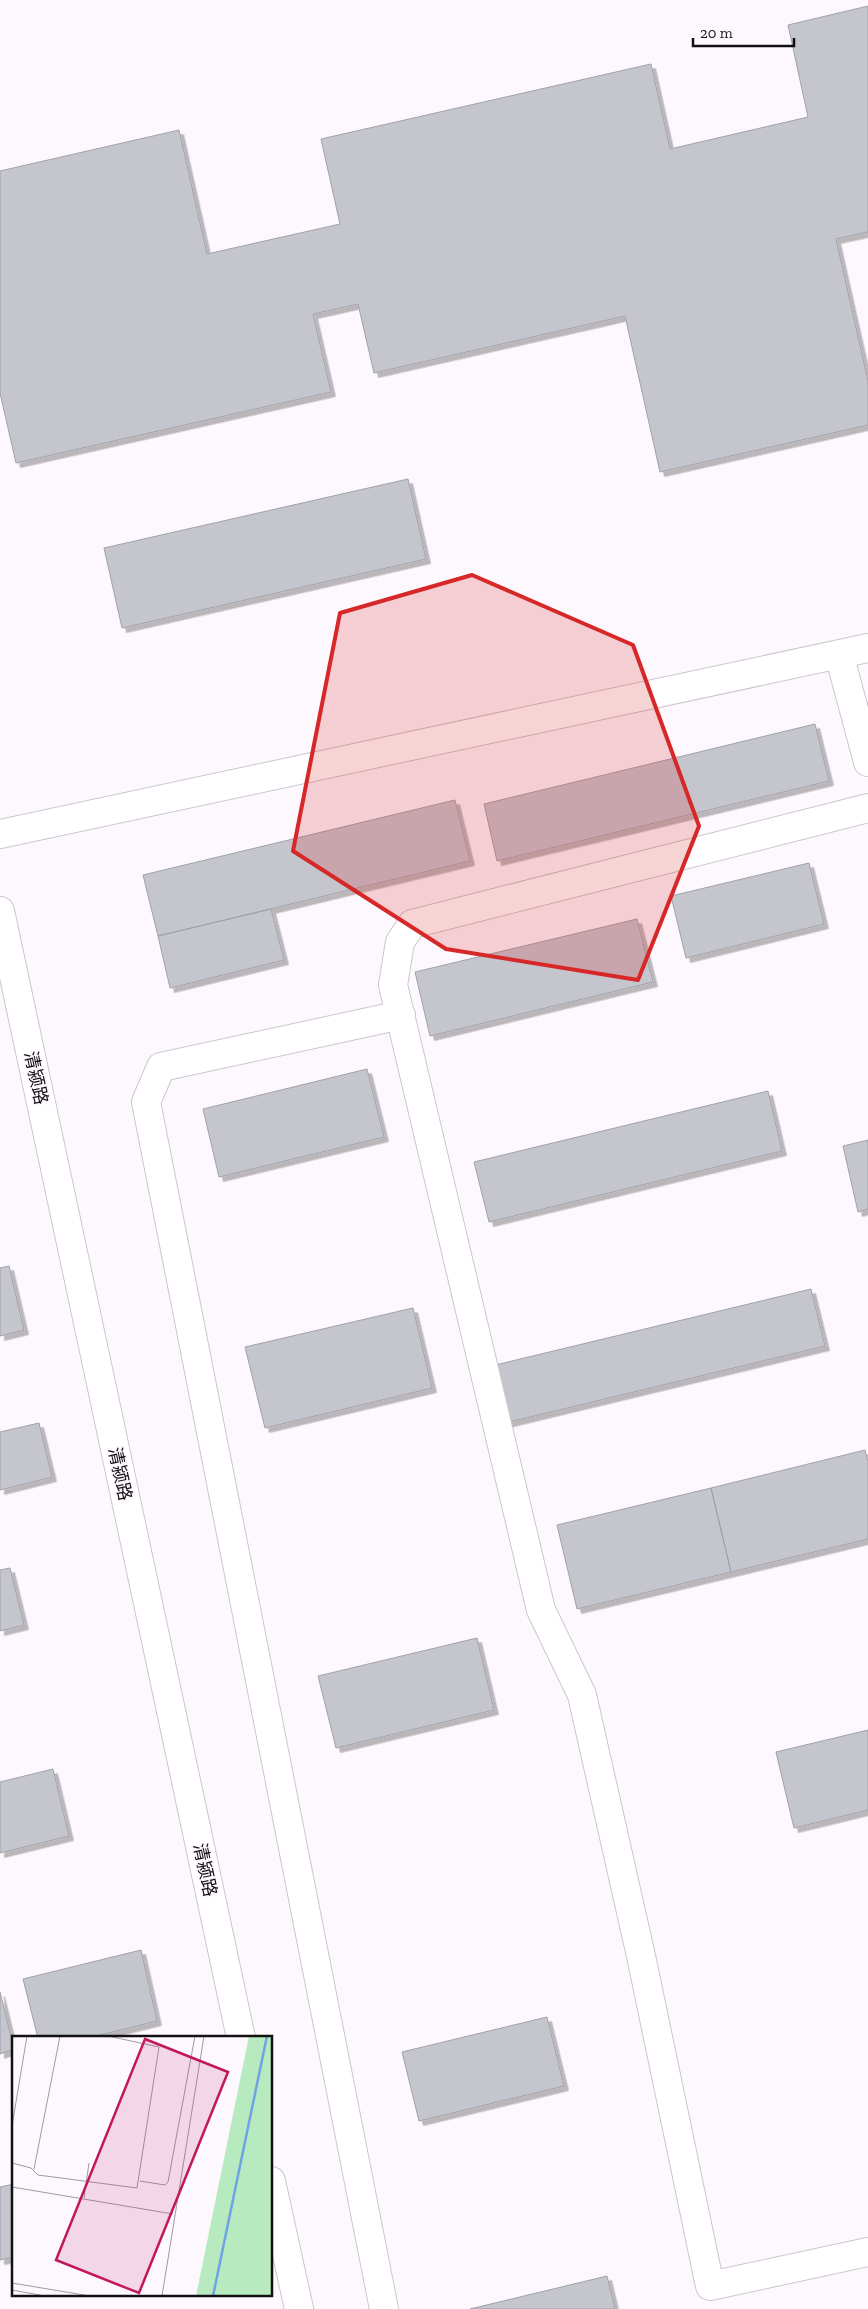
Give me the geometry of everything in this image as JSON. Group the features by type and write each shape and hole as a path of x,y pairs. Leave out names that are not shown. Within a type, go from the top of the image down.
{"street":[{"path":"0,834 868,648"},
{"path":"839,654 868,762"},
{"path":"868,808 412,924 400,942 393,985 541,1610 582,1694 643,1966 710,2286 868,2252"},
{"name":"清颍路","path":"0,911 241,2036"},
{"path":"384,2309 146,1102 161,1067 401,1015"},
{"path":"272,2186 299,2309"}],"highlighted area":[{"path":"472,575 633,645 699,826 638,980 446,949 293,851 340,613"}],"building":[{"path":"868,6 868,232 836,239 868,381 868,425 660,472 625,316 374,373 358,304 313,314 331,392 16,463 0,393 0,171 179,130 207,254 340,224 321,139 651,64 670,149 808,117 788,25"},
{"path":"408,479 426,559 122,628 104,548"},
{"path":"815,724 829,781 497,861 484,804"},
{"path":"455,800 470,861 158,936 143,875"},
{"path":"809,863 824,924 686,958 671,896"},
{"path":"271,909 284,960 170,988 158,936"},
{"path":"637,919 653,982 430,1036 415,972"},
{"path":"367,1069 384,1137 219,1177 203,1109"},
{"path":"768,1091 782,1151 489,1222 474,1162"},
{"path":"868,1140 868,1209 858,1212 843,1146"},
{"path":"9,1266 24,1330 0,1336 0,1268"},
{"path":"811,1289 825,1346 501,1424 487,1367"},
{"path":"413,1308 432,1388 265,1428 245,1347"},
{"path":"39,1423 52,1477 0,1490 0,1432"},
{"path":"865,1450 868,1462 868,1539 731,1572 711,1488"},
{"path":"711,1488 731,1572 577,1609 557,1525"},
{"path":"10,1568 24,1625 0,1631 0,1570"},
{"path":"477,1638 494,1710 336,1748 318,1676"},
{"path":"868,1730 868,1810 794,1828 776,1752"},
{"path":"53,1769 69,1836 0,1853 0,1782"},
{"path":"141,1950 157,2021 96,2036 37,2036 23,1979"},
{"path":"0,1992 12,2041 12,2050 0,2054"},
{"path":"547,2017 564,2086 419,2121 402,2052"},
{"path":"12,2184 12,2257 0,2260 0,2187"},
{"path":"607,2276 615,2309 470,2309"}]}
